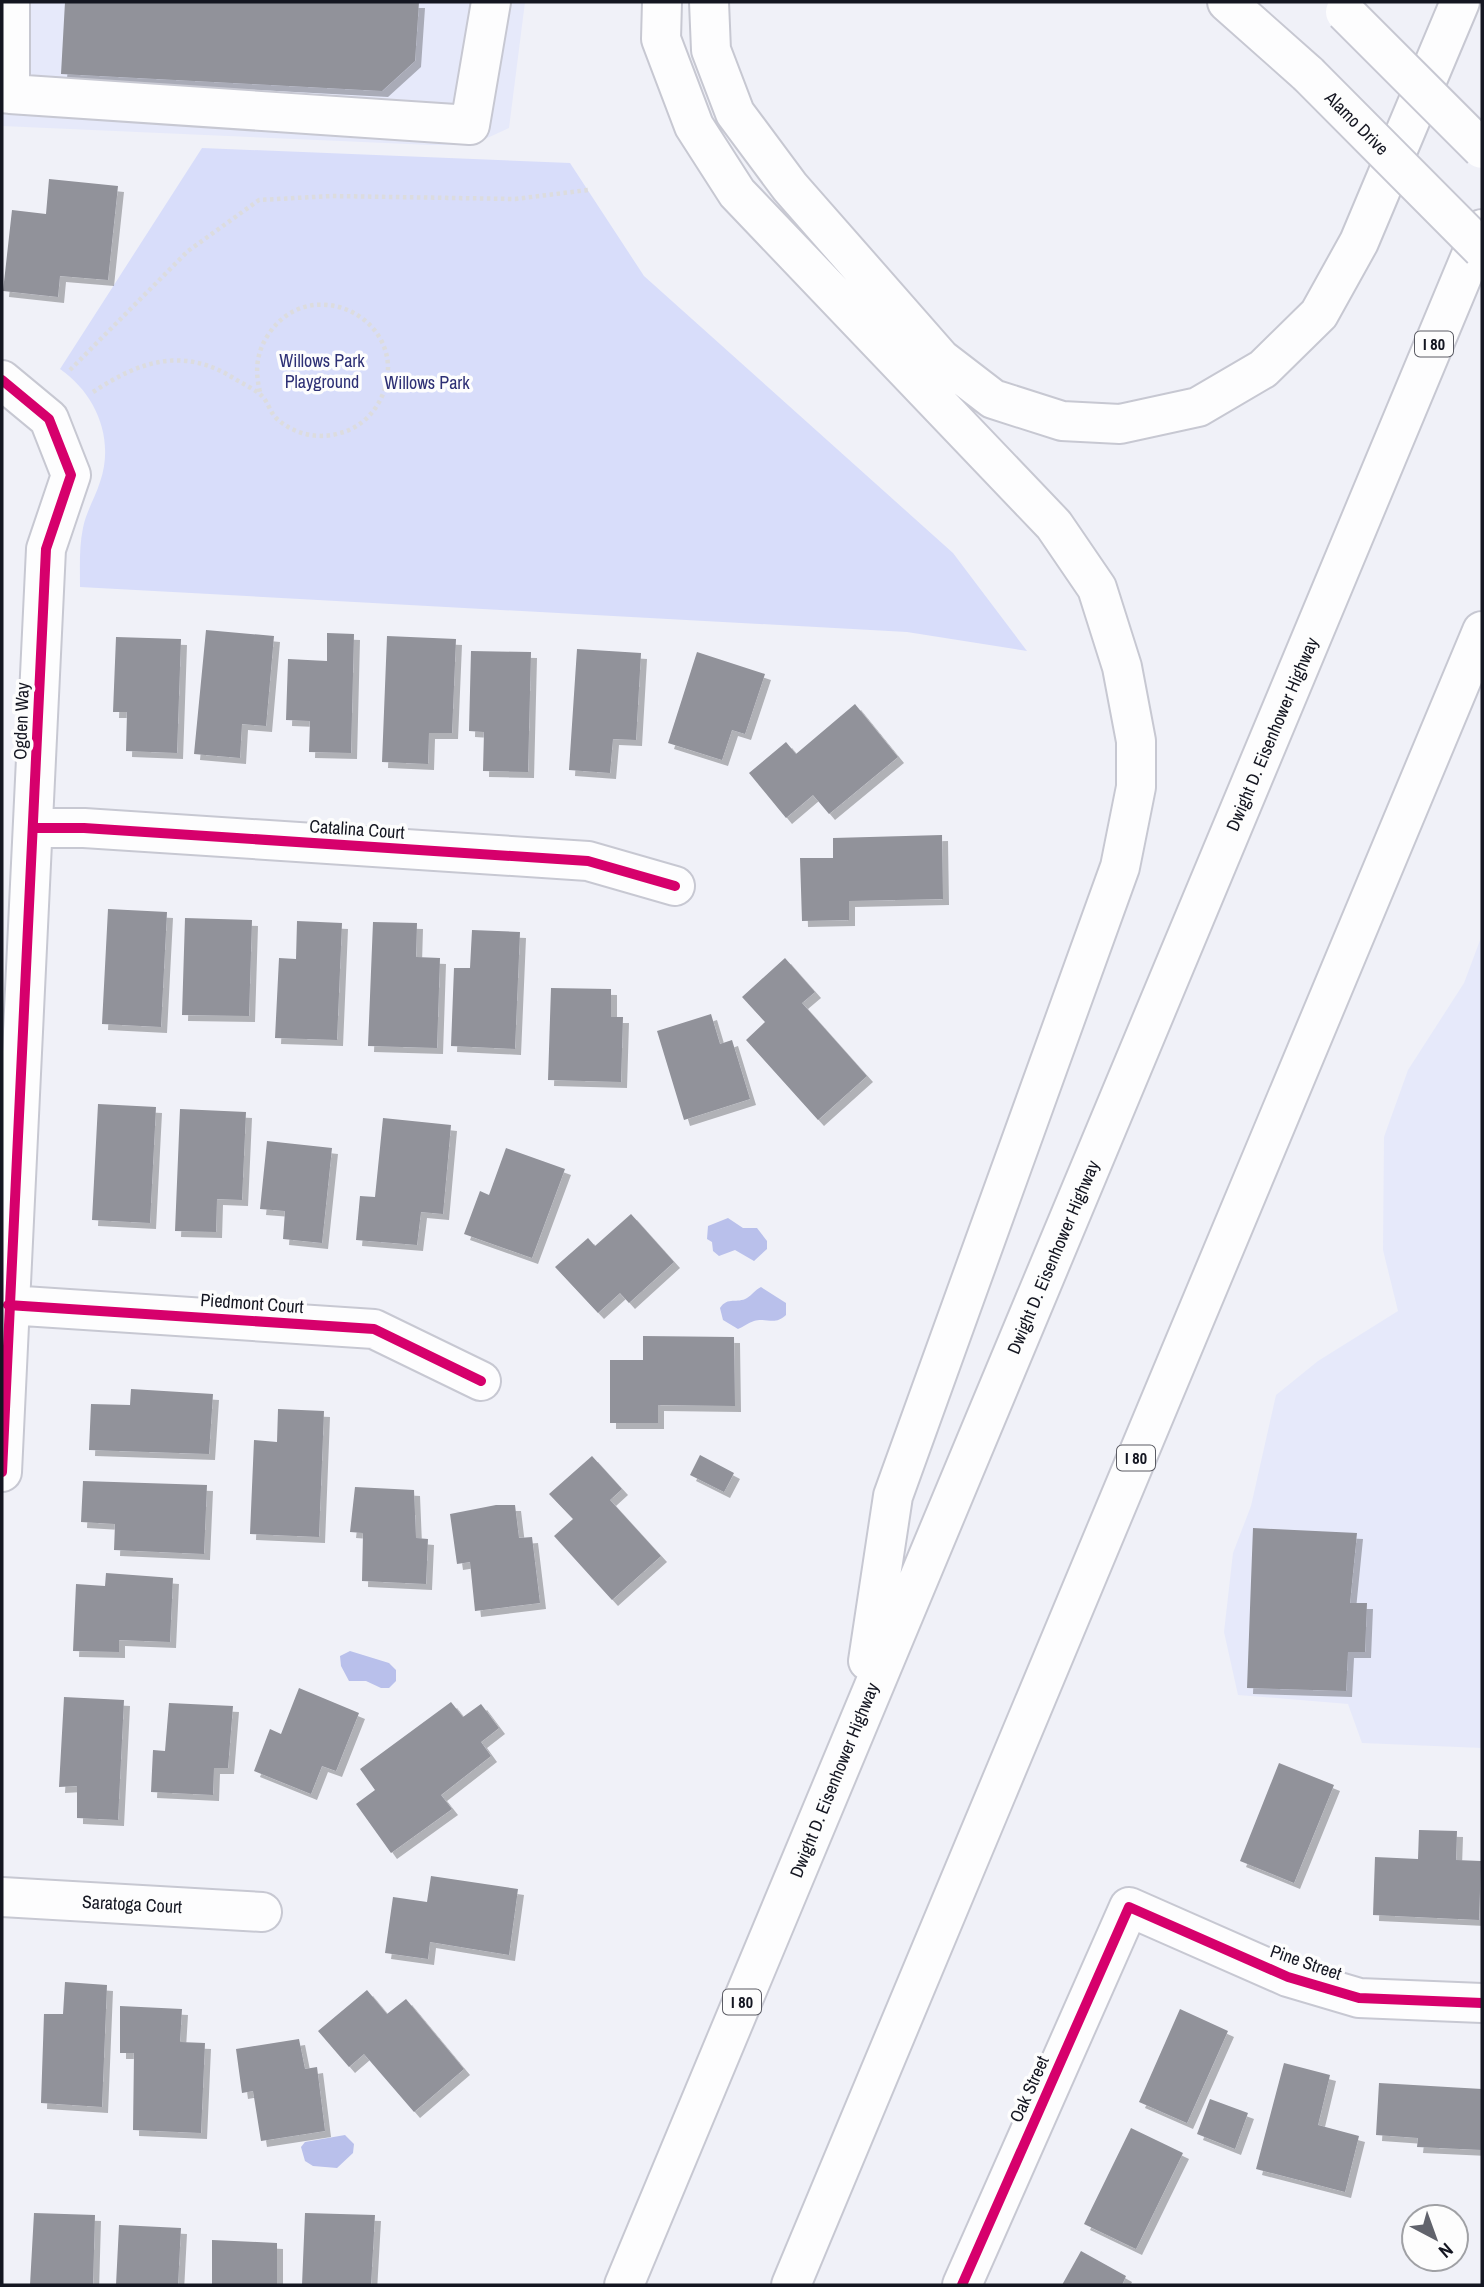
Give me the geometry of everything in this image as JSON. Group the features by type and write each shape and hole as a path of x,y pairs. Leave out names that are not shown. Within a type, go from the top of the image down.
{"main road":[{"path":"10,2 6,94 470,125 491,2"},
{"path":"662,2 661,39 694,125 737,193 1054,525 1097,588 1122,667 1136,741 1136,787 1120,867 893,1496 859,1719"},
{"path":"709,2 711,50 735,113 790,187 942,359 993,399 1062,421 1121,424 1198,407 1263,369 1319,314 1359,242 1460,2"},
{"name":"Alamo Drive","path":"1227,2 1308,74 1482,249"},
{"path":"1341,7 1482,149"},
{"name":"Dwight D. Eisenhower Highway","path":"624,2285 1482,229"},
{"name":"Ogden Way","path":"2,380 49,419 71,475 46,550 2,1472"},
{"name":"I 80","path":"791,2285 1482,631"},
{"name":"Catalina Court","path":"34,828 83,828 588,860 675,886"},
{"name":"Piedmont Court","path":"8,1305 374,1329 481,1381"},
{"name":"Saratoga Court","path":"2,1897 262,1912"},
{"name":"Pine Street","path":"1129,1907 1288,1977 1359,1998 1482,2003"},
{"name":"Oak Street","path":"962,2285 1129,1907"}],"path":[{"path":"70,370 188,251 259,200 332,196 516,199 588,190"},
{"path":"93,392 114,378 150,362 188,359 225,372 261,396 276,418 292,429 315,436 344,433 370,416 381,400 388,382 388,363 382,342 361,316 345,308 316,304 298,309 275,323 260,349 256,368 261,396"}],"shaded area":[{"path":"2,2 525,2 509,128 472,145 431,145 2,126"},
{"path":"1482,935 1482,1748 1362,1743 1348,1704 1238,1695 1224,1632 1233,1553 1251,1506 1276,1395 1318,1361 1398,1311 1383,1250 1384,1137 1408,1070 1464,983"},
{"path":"728,1218 743,1228 757,1228 767,1241 767,1249 754,1261 735,1250 719,1256 713,1251 712,1242 707,1239 708,1226"},
{"path":"761,1287 786,1303 786,1315 774,1321 754,1321 738,1329 723,1320 720,1308 723,1304 747,1298"},
{"path":"350,1651 389,1663 396,1670 396,1681 389,1688 381,1688 366,1681 349,1681 341,1666 340,1656"},
{"path":"345,2135 354,2144 353,2153 337,2168 313,2166 305,2161 301,2147 305,2142"}],"green space":[{"name":"Willows Park","path":"202,148 570,163 644,276 953,553 1027,651 907,632 80,587 83,528 100,482 105,450 99,419 92,404 84,391 60,369"}],"building":[{"path":"65,2 419,2 415,61 382,91 61,74"},
{"path":"49,179 118,186 108,280 60,276 58,297 3,291 12,210 46,214"},
{"path":"206,630 274,636 266,726 242,724 240,758 194,754"},
{"path":"327,633 354,634 351,753 309,752 310,721 286,720 288,659 327,661"},
{"path":"387,636 456,639 452,733 429,733 428,764 382,762"},
{"path":"116,637 181,639 177,753 126,751 127,712 113,712"},
{"path":"577,649 641,653 636,740 613,739 610,773 569,770"},
{"path":"471,651 531,652 528,772 483,771 484,732 469,731"},
{"path":"697,652 765,674 745,734 732,730 722,760 668,743"},
{"path":"855,704 898,757 829,814 813,795 786,818 749,773 786,742 796,754"},
{"path":"942,835 943,899 849,901 849,920 802,921 800,858 833,858 833,838"},
{"path":"108,909 167,912 161,1027 102,1024"},
{"path":"185,918 252,920 249,1016 182,1015"},
{"path":"297,921 342,923 337,1040 275,1038 279,958 296,959"},
{"path":"373,922 417,923 416,957 440,958 437,1048 368,1046"},
{"path":"472,930 520,932 515,1049 451,1046 454,968 470,968"},
{"path":"785,958 815,992 802,1003 867,1076 818,1120 746,1040 765,1022 742,997"},
{"path":"551,988 611,989 611,1017 623,1017 621,1082 548,1080"},
{"path":"711,1014 720,1044 732,1040 750,1099 684,1120 657,1031"},
{"path":"98,1104 156,1107 150,1223 92,1220"},
{"path":"180,1109 246,1112 242,1200 217,1199 216,1232 175,1231"},
{"path":"383,1118 451,1125 443,1214 421,1212 417,1245 356,1240 360,1196 375,1197"},
{"path":"267,1141 332,1148 322,1243 283,1239 285,1211 260,1209"},
{"path":"506,1148 565,1169 532,1258 464,1234 480,1191 489,1195"},
{"path":"631,1214 674,1262 629,1303 620,1293 598,1313 555,1267 588,1238 595,1246"},
{"path":"643,1336 734,1337 735,1406 658,1405 658,1423 610,1423 610,1360 643,1360"},
{"path":"131,1389 213,1394 209,1454 89,1450 91,1404 130,1405"},
{"path":"278,1409 324,1411 319,1537 250,1534 254,1440 277,1442"},
{"path":"700,1455 734,1473 724,1492 690,1475"},
{"path":"592,1456 622,1489 610,1500 661,1556 612,1600 554,1536 573,1519 549,1494"},
{"path":"83,1481 207,1485 204,1554 114,1550 115,1524 81,1522"},
{"path":"355,1487 414,1490 416,1538 428,1539 426,1584 362,1581 363,1533 350,1532"},
{"path":"496,1505 515,1505 519,1538 532,1537 540,1603 475,1611 470,1562 457,1564 450,1514"},
{"path":"1253,1528 1357,1533 1350,1603 1367,1603 1365,1652 1348,1652 1346,1691 1247,1688"},
{"path":"106,1573 173,1578 170,1642 119,1640 119,1652 73,1651 76,1584 105,1586"},
{"path":"299,1688 359,1713 336,1771 322,1766 311,1794 254,1771 270,1729 281,1734"},
{"path":"64,1697 124,1700 118,1820 77,1818 77,1786 59,1787"},
{"path":"451,1702 463,1717 481,1704 499,1728 481,1742 491,1756 441,1795 452,1809 391,1853 356,1804 375,1790 360,1769"},
{"path":"169,1703 233,1706 228,1768 214,1768 213,1795 151,1792 153,1750 165,1751"},
{"path":"1279,1763 1334,1785 1294,1883 1240,1861"},
{"path":"1419,1830 1457,1831 1456,1860 1481,1861 1479,1920 1373,1915 1375,1857 1418,1859"},
{"path":"431,1876 518,1889 509,1955 430,1942 428,1959 385,1953 393,1897 427,1902"},
{"path":"65,1982 107,1985 102,2107 41,2103 44,2014 63,2014"},
{"path":"367,1990 387,2014 406,1999 464,2069 414,2112 364,2054 349,2067 318,2031"},
{"path":"120,2006 182,2009 180,2042 205,2043 201,2133 133,2130 134,2053 120,2053"},
{"path":"1180,2009 1228,2031 1187,2123 1139,2102"},
{"path":"299,2039 305,2069 317,2067 325,2131 261,2141 253,2091 242,2093 236,2049"},
{"path":"1284,2063 1330,2075 1318,2125 1359,2136 1345,2192 1256,2169"},
{"path":"1379,2083 1482,2089 1482,2150 1417,2147 1418,2138 1376,2135"},
{"path":"1210,2099 1248,2113 1235,2149 1197,2134"},
{"path":"1131,2128 1183,2153 1136,2249 1084,2224"},
{"path":"34,2213 95,2215 93,2285 30,2285"},
{"path":"305,2213 375,2215 371,2285 302,2285"},
{"path":"119,2225 181,2228 178,2285 116,2285"},
{"path":"212,2240 277,2243 277,2285 212,2285"},
{"path":"1081,2251 1126,2276 1122,2285 1062,2285"}],"cycle path":[{"path":"2,380 49,419 71,475 46,549 2,1472"},
{"path":"34,828 84,828 588,861 675,886"},
{"path":"8,1305 374,1329 481,1381"},
{"path":"962,2285 1129,1907 1288,1977 1359,1998 1482,2003"}],"park label":[{"name":"Willows Park Playground","path":"322,370"}]}
